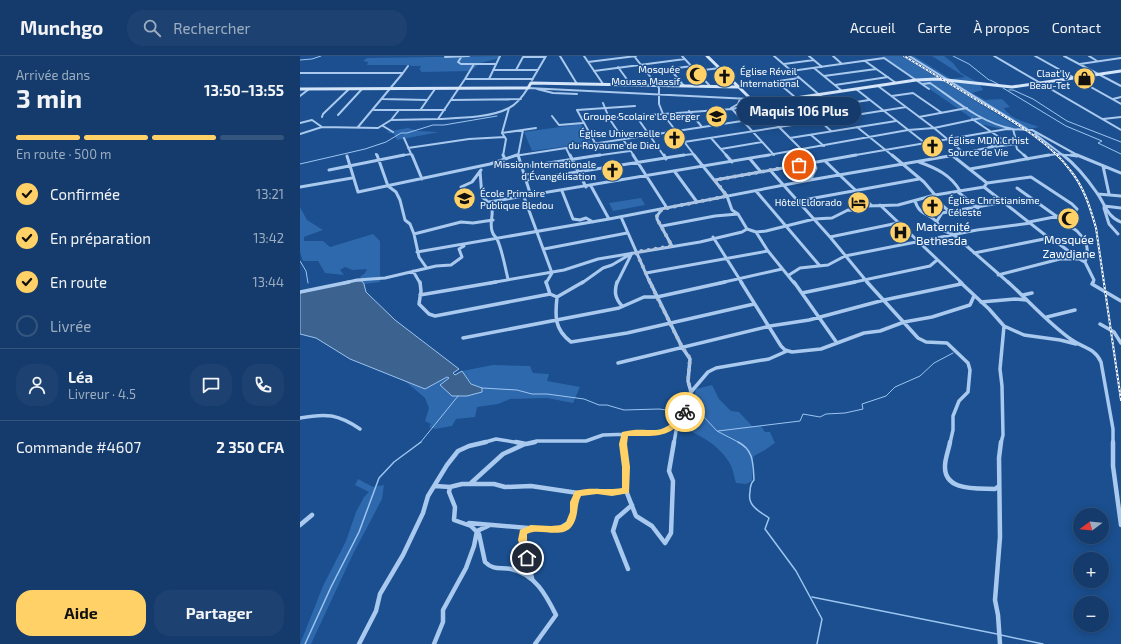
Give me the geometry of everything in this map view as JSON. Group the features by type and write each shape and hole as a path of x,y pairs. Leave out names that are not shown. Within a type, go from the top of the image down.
{"street":[{"path":"462,56 458,62 460,64 496,64"},
{"path":"445,57 469,56"},
{"path":"489,79 500,56"},
{"path":"560,56 577,84"},
{"path":"584,56 603,84"},
{"path":"588,62 635,56 660,89 659,104 663,114 727,196 732,210 738,214 747,229 756,232 782,228 786,225 814,219 832,218 848,210 862,211 863,208 872,206 898,205 933,195 959,192 984,186 987,183 1024,176 1036,178 1077,209 1074,213 1030,223 993,230 977,230 845,256 828,265 800,268 789,275"},
{"path":"682,56 710,86"},
{"path":"708,56 814,163 816,168 810,180"},
{"path":"775,56 844,116"},
{"path":"809,56 822,67"},
{"path":"833,56 842,64"},
{"path":"909,56 1028,130 1063,155 1098,194 1100,202 1115,220 1121,222"},
{"path":"994,56 1121,130"},
{"path":"1035,56 1121,104"},
{"path":"1064,56 1121,86"},
{"path":"1089,56 1098,61"},
{"path":"391,120 466,117 508,108 521,99 545,57 523,57 516,70"},
{"path":"792,71 884,58 929,89"},
{"path":"1079,64 1121,58"},
{"path":"594,71 685,59"},
{"path":"784,64 814,60"},
{"path":"865,61 896,83"},
{"path":"438,119 452,100 474,64"},
{"path":"358,127 374,110 408,66"},
{"path":"648,72 692,66"},
{"path":"618,67 631,85"},
{"path":"696,71 720,68"},
{"path":"814,68 842,91"},
{"path":"824,76 876,69"},
{"path":"493,70 538,70"},
{"path":"670,70 684,86"},
{"path":"609,118 732,108 916,80 946,80 1002,87 1121,71"},
{"path":"300,73 403,73"},
{"path":"835,85 888,77"},
{"path":"465,79 577,84 738,87 799,78"},
{"path":"923,84 930,83 981,118 998,126 1013,130"},
{"path":"782,86 796,98"},
{"path":"878,86 920,117 964,153"},
{"path":"300,89 536,88 750,99"},
{"path":"536,88 539,91 577,94"},
{"path":"300,96 308,89"},
{"path":"322,117 323,114 349,89"},
{"path":"338,115 362,89"},
{"path":"421,109 435,89"},
{"path":"856,89 925,143"},
{"path":"892,96 913,93 942,113"},
{"path":"1112,99 1121,97"},
{"path":"452,100 470,98 504,100 521,99"},
{"path":"382,99 428,100"},
{"path":"732,108 738,104 740,99"},
{"path":"780,100 803,123"},
{"path":"792,112 869,100"},
{"path":"603,103 609,118 667,208"},
{"path":"594,143 577,110 634,106"},
{"path":"684,142 906,107"},
{"path":"502,133 508,108"},
{"path":"732,108 742,121 774,155"},
{"path":"920,117 967,108"},
{"path":"374,110 445,110"},
{"path":"300,134 322,127 378,128 391,120 399,110"},
{"path":"690,111 702,127"},
{"path":"552,116 556,124 559,125 583,123"},
{"path":"636,116 666,159"},
{"path":"1102,119 1121,117"},
{"path":"489,202 646,177 908,130 934,128 981,118"},
{"path":"300,123 312,120 322,127"},
{"path":"819,120 831,131"},
{"path":"972,120 992,131 1005,141 986,148"},
{"path":"347,156 352,178 358,192 483,166 518,155 742,121"},
{"path":"790,138 896,121"},
{"path":"383,126 393,132"},
{"path":"857,127 929,187 933,195 951,213"},
{"path":"502,133 536,128"},
{"path":"523,130 518,155 531,196"},
{"path":"1013,130 1014,137 1017,142 1017,149 1028,159"},
{"path":"715,180 992,131 1013,130 1028,130 1036,133 1080,157 1121,173"},
{"path":"502,133 506,140 503,156 504,159"},
{"path":"811,135 824,146"},
{"path":"408,148 468,139 505,137"},
{"path":"404,138 422,179"},
{"path":"712,138 732,162"},
{"path":"721,149 762,142"},
{"path":"417,252 621,217 810,180 953,156 986,148 1016,145"},
{"path":"566,148 586,187"},
{"path":"523,167 630,151"},
{"path":"376,154 388,186 396,192 400,200 405,220 410,224 414,234 417,252 424,268"},
{"path":"329,170 379,159 411,154"},
{"path":"527,180 693,154"},
{"path":"970,169 1057,154 1080,157"},
{"path":"953,156 987,183"},
{"path":"750,159 761,172"},
{"path":"825,161 872,206"},
{"path":"916,162 936,168 957,185 959,192 978,208"},
{"path":"461,187 472,182 483,166"},
{"path":"1103,166 1108,194"},
{"path":"770,170 830,237 850,264 918,338 926,342 942,342 951,345 968,363 970,370 968,392 960,400 953,416 953,430 945,466 948,478 959,487 995,489 999,486"},
{"path":"480,171 482,197 489,202 493,216 491,226 492,233 497,239 508,279"},
{"path":"675,172 697,202"},
{"path":"300,187 352,178"},
{"path":"798,201 919,179"},
{"path":"592,186 609,219"},
{"path":"984,186 1005,202 1022,218 1049,238 1058,242 1078,259 1085,262 1094,280 1092,284 1121,301"},
{"path":"1017,188 1074,227 1084,238 1088,247 1088,256 1085,262"},
{"path":"562,191 573,219 580,220 586,218 593,222"},
{"path":"756,191 820,266"},
{"path":"1098,194 1121,196"},
{"path":"524,197 552,272"},
{"path":"915,201 916,207 922,213 937,220"},
{"path":"1005,202 951,213 942,213 937,220 937,224 945,233 954,235 998,275 1023,295 1026,300 1078,344"},
{"path":"880,205 1004,326 1012,332 1021,335 1078,344 1092,350 1098,355 1101,362 1113,430 1113,466 1121,525"},
{"path":"1104,206 1121,208"},
{"path":"1104,206 1106,220 1118,234"},
{"path":"662,209 657,216 672,246"},
{"path":"662,226 715,216 738,214"},
{"path":"621,217 657,297 682,347 690,358 688,381 691,392"},
{"path":"414,234 461,222 473,223 493,220"},
{"path":"830,237 898,223"},
{"path":"420,295 574,268 585,262 700,242 714,237 742,232 747,229"},
{"path":"756,232 768,251 782,269 789,275 820,317 837,343"},
{"path":"544,250 627,233"},
{"path":"714,237 754,304 770,326 781,346 787,351 792,352 821,349 854,338 860,334 880,331 904,322 932,317 970,305 974,296"},
{"path":"974,253 1049,238"},
{"path":"300,292 357,280 385,278 424,268 453,264 462,257 459,249 474,243"},
{"path":"646,273 768,251"},
{"path":"413,272 417,275 420,284 418,304 429,314 435,316 550,294 557,297 573,289 603,268 612,265 632,253"},
{"path":"622,306 615,299 615,292 619,274 632,253"},
{"path":"998,275 1019,271 1060,259 1078,259"},
{"path":"802,293 930,266 937,260"},
{"path":"417,275 424,268"},
{"path":"463,338 555,319 619,308 644,297 657,297 782,269"},
{"path":"550,294 546,282 552,272"},
{"path":"618,363 770,326 820,317 884,300 961,284"},
{"path":"1023,295 1032,293"},
{"path":"557,297 555,319 566,338 571,342 627,333 754,304"},
{"path":"981,302 1001,302 1017,298 1026,300"},
{"path":"1047,317 1074,310"},
{"path":"1100,324 1114,332 1121,343"},
{"path":"1000,644 998,615 995,600 999,544 999,448 1002,435 1002,386 1000,369 1004,326"},
{"path":"625,434 623,444 626,467 626,490 636,516 652,526 658,532 660,538 665,542 671,533 673,481 669,471 677,424 686,410 691,392 708,372 716,368 769,359 787,351"},
{"path":"300,418 326,414 336,415 342,417 360,429"},
{"path":"469,484 477,480 500,456 513,448 526,444 537,441 586,441 604,435 659,433 677,424"},
{"path":"359,644 376,611 380,594 403,555 423,513 428,496 447,465 458,451 463,448 496,439 510,440 526,444"},
{"path":"434,486 450,487 469,484 494,484 505,487 531,486 578,493 597,490 612,493 626,490"},
{"path":"450,487 448,492 455,507 454,520 464,523 551,530 564,528 569,524 574,512 574,502 578,493"},
{"path":"628,569 617,545 613,525 618,516 629,509 632,505"},
{"path":"300,525 312,515"},
{"path":"464,523 477,531 480,535 481,553 488,566 493,569 509,569 518,571 532,578"},
{"path":"477,531 491,524"},
{"path":"531,528 523,533 522,540 532,578 548,598 556,615 538,643"},
{"path":"434,644 443,622 443,610 449,596 466,568 474,546 477,531"}],"shaded area":[{"path":"501,56 500,58 480,63 471,71 421,72 421,70 419,70 421,66 367,65 368,62 363,61 367,58"},
{"path":"882,56 902,56 1023,130 1007,130 980,124"},
{"path":"908,56 914,56 951,79 965,77 932,56 944,56 953,63 961,73 979,83 983,90 972,93 985,100 1002,99 1010,107 1004,108 1007,112 1015,118 1039,127 1028,129"},
{"path":"581,124 591,143 532,151 524,132"},
{"path":"408,128 418,131 439,132 397,140 394,134 386,132"},
{"path":"641,198 645,205 613,211 609,203"},
{"path":"300,207 307,220 323,230 304,237 304,241 323,241 330,247 373,234 380,241 380,282 364,284 360,277 367,269 352,270 345,267 340,270 344,275 325,273 318,261 303,261 300,252"},
{"path":"353,281 362,281 366,292 395,320 459,369 453,373 455,375 462,371 471,384 482,388 482,392 467,396 452,396 440,385 449,378 447,377 425,389 350,359 316,338 300,334 300,293"},
{"path":"493,365 530,366 533,373 549,374 547,381 580,387 573,403 547,398 510,399 498,404 477,407 475,417 456,419 452,426 435,429 429,427 431,424 425,421 429,408 425,398 405,381 425,389 447,377 449,378 440,385 472,384 462,371"},
{"path":"712,385 719,399 731,411 739,412 752,426 761,426 765,432 770,432 775,443 754,456 752,481 746,484 736,483 729,462 719,450 700,436 679,426 690,409 696,389"},
{"path":"358,479 373,487 384,485 382,499 352,556 311,644 300,644 323,586 346,541 356,512 364,497 369,492 355,485"}],"waterway":[{"path":"300,60 312,59 321,56"},
{"path":"953,56 969,64 989,80"},
{"path":"990,80 998,84"},
{"path":"1003,88 1066,126 1102,141 1098,143 1121,154"},
{"path":"1009,90 1013,90 1033,99 1067,121 1121,142"},
{"path":"300,164 365,149 386,142 401,133 407,133 433,125 444,125 497,116"},
{"path":"300,261 306,271 308,283"},
{"path":"718,431 800,421 803,414 820,417 826,414 845,413 863,409 862,404 886,396 895,387 920,376 934,363 953,353"},
{"path":"482,388 517,390 532,394 547,394 584,399 599,405 607,405 624,410 659,409 682,412"},
{"path":"421,442 458,396"},
{"path":"687,413 703,416 717,431 740,443"},
{"path":"305,644 331,587 359,532 379,478 394,462 421,442"},
{"path":"738,442 747,449 752,458 754,480 750,487 750,501 755,508 769,518 765,529 796,571 822,619 817,644"},
{"path":"812,597 997,634"},
{"path":"1001,635 1043,644"}],"railway":[{"path":"904,56 1029,132 1061,159 1079,183 1086,198 1096,228 1121,400"}],"way so far":[{"path":"685,412 691,392 688,381 691,363 690,358 682,347 636,252 672,246 657,219 657,216 662,209 727,196 715,180 799,165"}],"place":[{"name":"Mosquée Moussa Massif","path":"696,75"},
{"name":"Église Réveil International","path":"724,77"},
{"name":"Claat'ly Beau-Tet","path":"1085,79"},
{"name":"Groupe Scolaire Le Berger","path":"716,116"},
{"name":"Église Universelle du Royaume de Dieu","path":"675,139"},
{"name":"Église MDN Crhist Source de Vie","path":"932,146"},
{"name":"Maquis 106 Plus","path":"799,165"},
{"name":"Mission Internationale d'Évangélisation","path":"612,170"},
{"name":"École Primaire Publique Bledou","path":"464,199"},
{"name":"Hôtel Eldorado","path":"858,202"},
{"name":"Église Christianisme Céleste","path":"933,206"},
{"name":"Mosquée Zawdjane","path":"1069,218"},
{"name":"Maternité Bethesda","path":"900,233"}],"route":[{"path":"527,558 522,540 523,533 531,528 551,530 564,528 569,524 574,512 574,502 578,493 597,490 617,493 626,490 626,467 623,451 625,434 659,433 665,431 677,424 685,412"}]}
